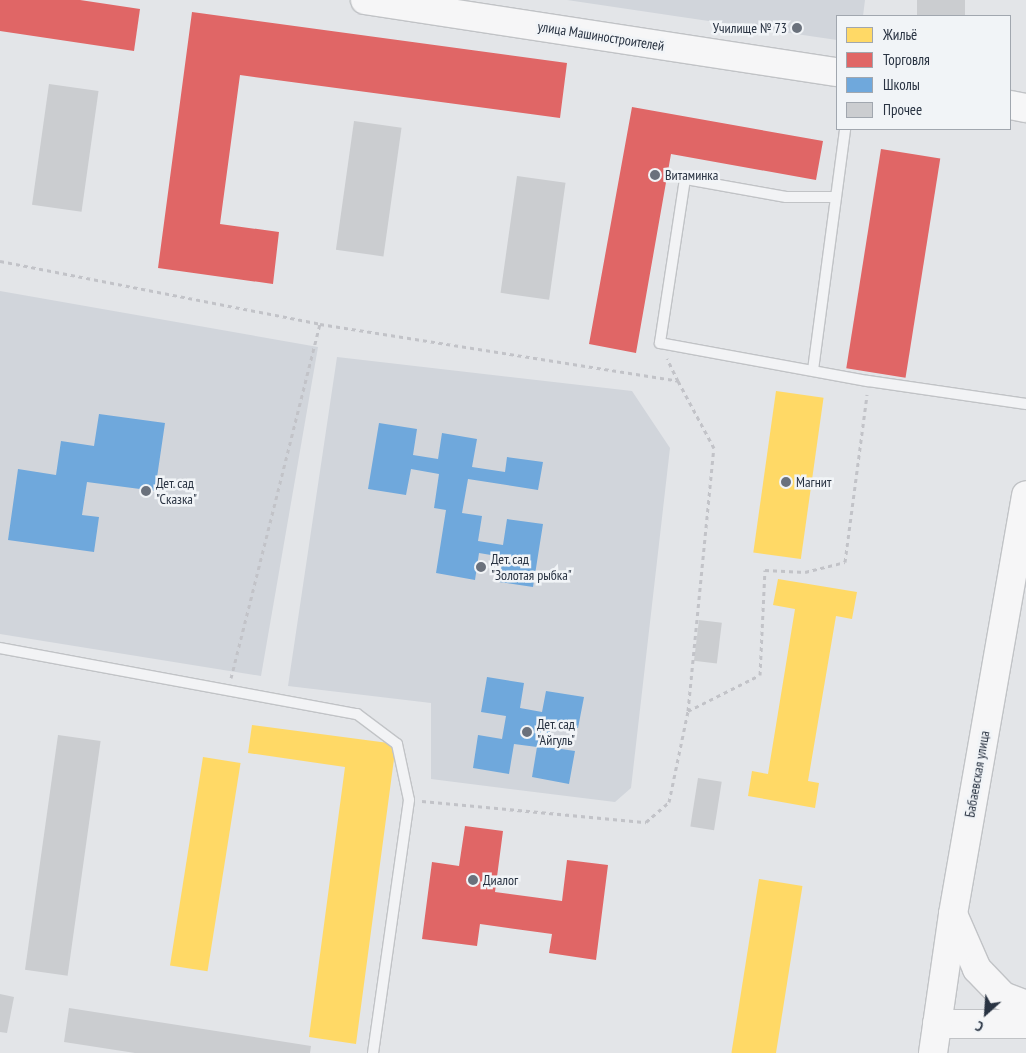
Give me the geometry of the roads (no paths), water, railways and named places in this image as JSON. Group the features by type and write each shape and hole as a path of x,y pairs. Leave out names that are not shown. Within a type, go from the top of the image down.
{"main road":[{"name":"улица Машиностроителей","path":"365,0 836,72"},
{"path":"1011,105 1026,108"},
{"name":"Бабаевская улица","path":"933,1053 953,914 1026,495"},
{"path":"953,914 977,969 1003,996 1026,1005"},
{"path":"937,1024 1026,1024"}],"lane":[{"path":"813,370 845,130"},
{"path":"836,197 786,197 685,180 660,343 868,381 1026,404"},
{"path":"0,648 357,714 397,744 409,800 373,1053"}],"place":[{"name":"Училище № 73","path":"797,28"},
{"name":"Витаминка","path":"655,175"},
{"name":"Магнит","path":"786,482"},
{"name":"Дет. сад \"Сказка\"","path":"146,491"},
{"name":"Дет. сад \"Золотая рыбка\"","path":"481,567"},
{"name":"Дет. сад \"Айгуль\"","path":"527,732"},
{"name":"Диалог","path":"473,880"}]}
